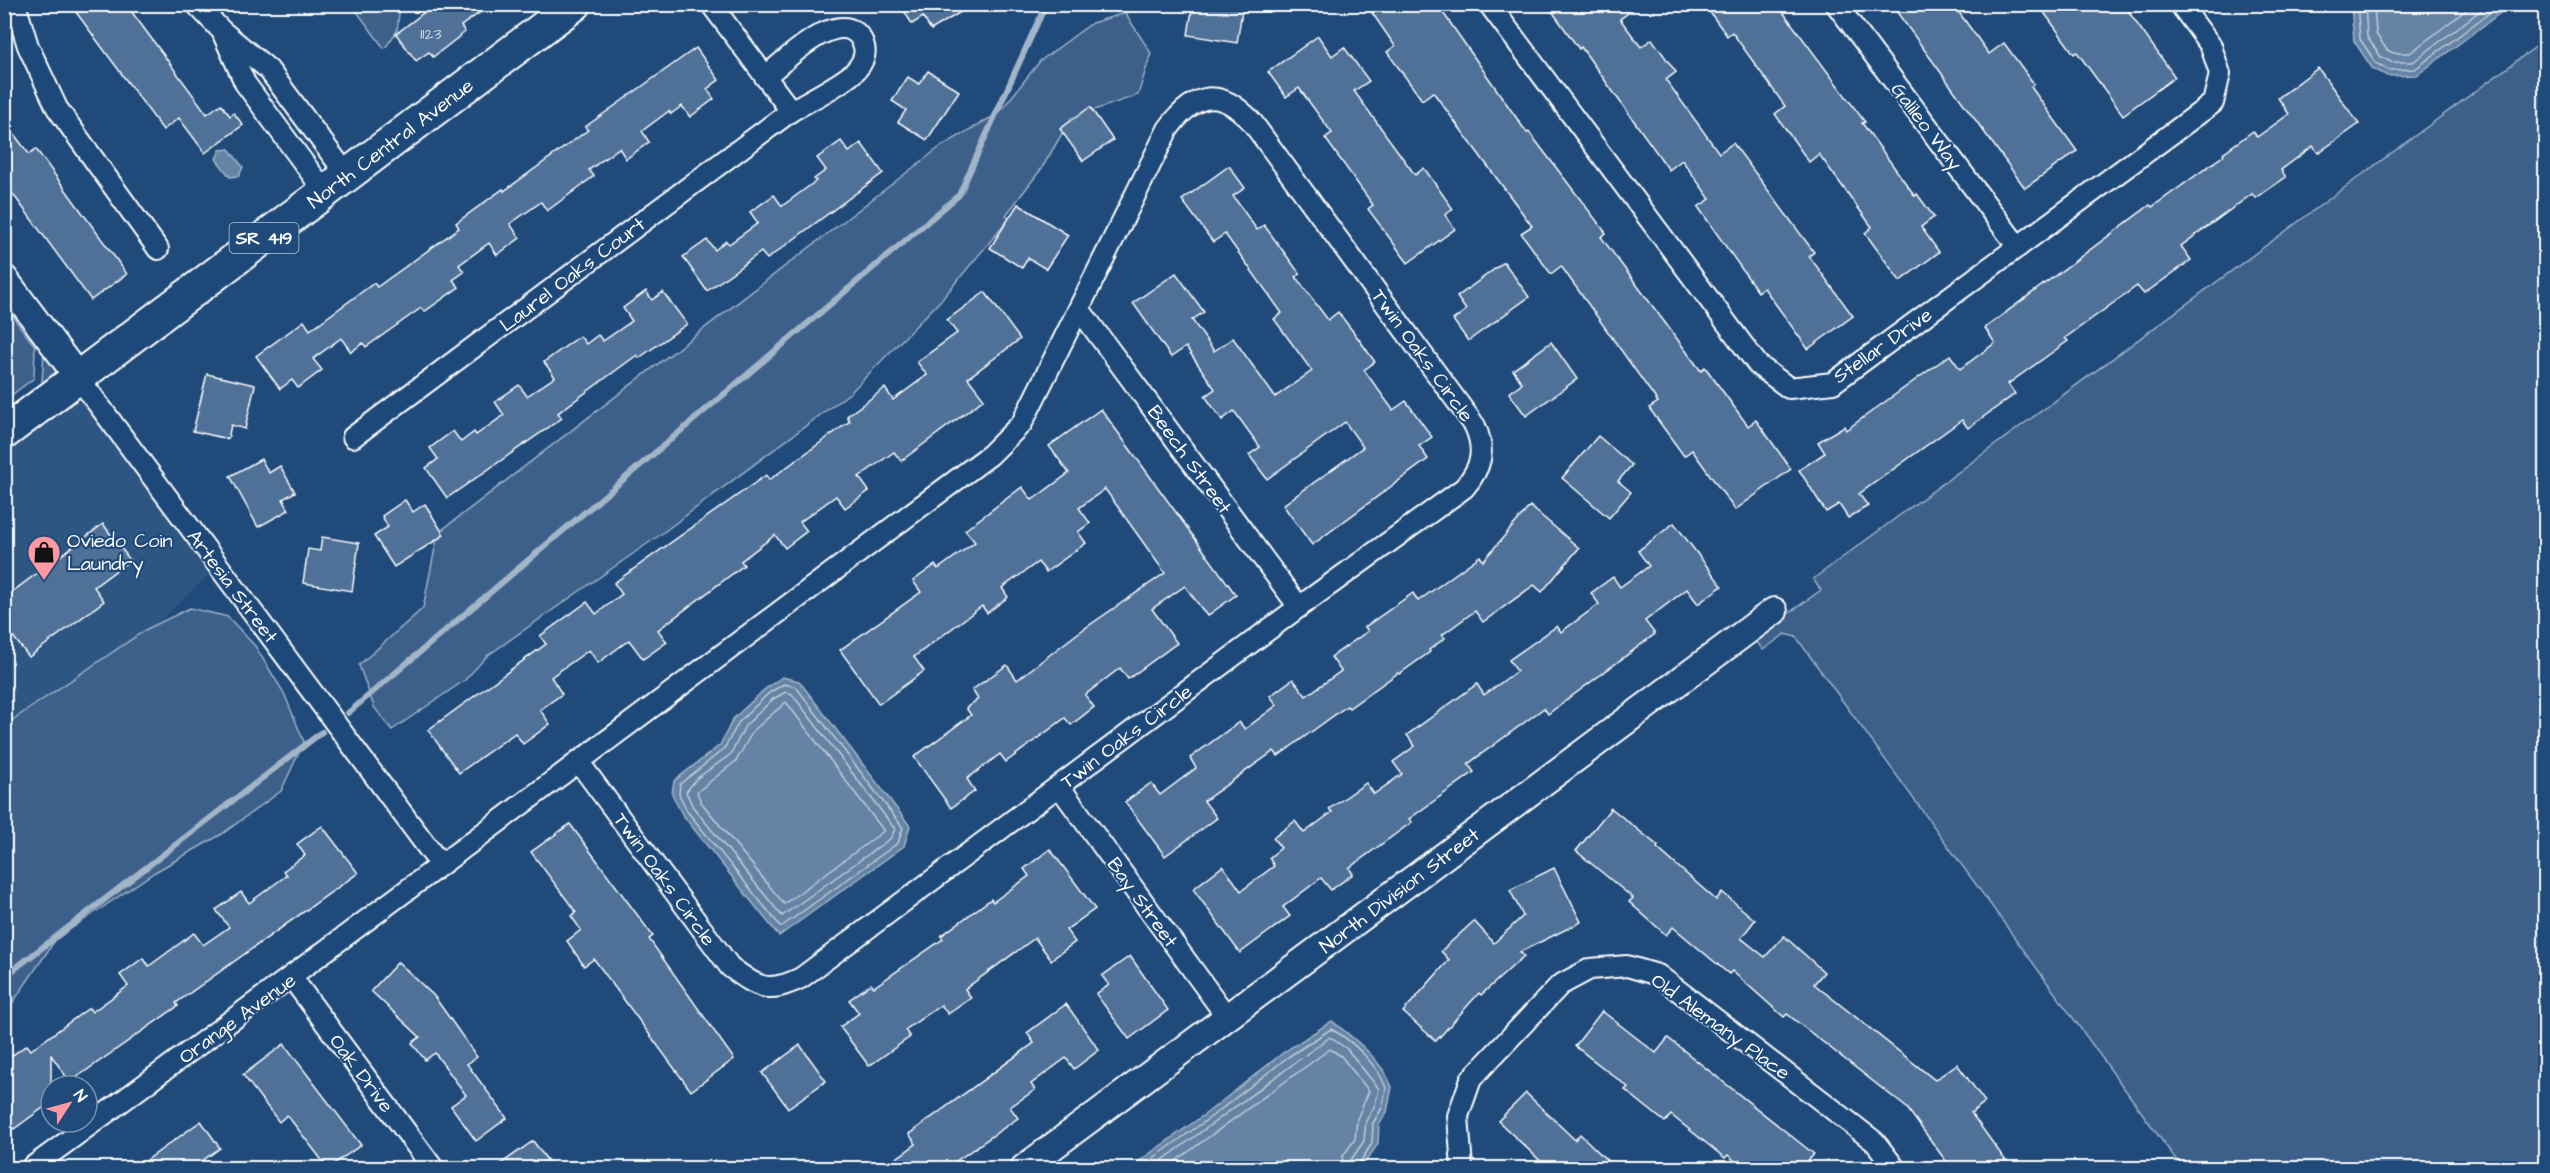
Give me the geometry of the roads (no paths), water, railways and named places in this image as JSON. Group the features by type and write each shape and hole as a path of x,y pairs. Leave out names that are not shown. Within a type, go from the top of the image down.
{"main road":[{"name":"North Central Avenue","path":"4,433 575,4"}],"street":[{"path":"15,4 28,46 57,108 158,249"},
{"path":"196,4 222,31 268,69 336,184"},
{"path":"711,4 791,111"},
{"name":"Stellar Drive","path":"1489,4 1758,365 1790,388 1833,383 2213,103 2220,74 2211,46 2180,4"},
{"name":"Galileo Way","path":"1836,4 2018,247"},
{"name":"Laurel Oaks Court","path":"353,437 791,111 856,71 865,57 863,44 854,32 841,27 824,31 765,76"},
{"path":"222,31 245,83 336,184"},
{"name":"Twin Oaks Circle","path":"440,864 1008,439 1022,423 1168,129 1179,114 1192,103 1209,97 1238,106 1252,122 1468,417 1481,441 1482,458 1475,475 1464,488 801,978 779,988 758,987 730,967 578,761"},
{"name":"Artesia Street","path":"4,278 440,864"},
{"name":"Beech Street","path":"1080,310 1299,608"},
{"name":"North Division Street","path":"1024,1168 1774,611"},
{"name":"Bay Street","path":"1059,786 1227,1017"},
{"name":"Orange Avenue","path":"31,1168 292,978 440,864"},
{"name":"Old Alemany Place","path":"1462,1168 1458,1116 1471,1079 1560,986 1590,969 1627,966 1658,975 1875,1142 1895,1168"},
{"name":"Oak Drive","path":"292,978 433,1168"}],"water":[{"path":"2351,4 2511,5 2417,75 2387,76 2372,68 2354,41"},
{"path":"229,149 243,167 239,176 230,177 216,159 220,150"},
{"path":"782,677 799,681 910,826 904,846 779,936 682,814 672,794 674,781 720,745 733,719 765,689"},
{"path":"1332,1021 1375,1059 1392,1087 1387,1112 1379,1125 1378,1144 1361,1168 1138,1168 1138,1162 1208,1112 1284,1052"}],"waterway":[{"path":"348,713 959,195 1046,4"},
{"path":"4,977 322,732"}],"place":[{"name":"Oviedo Coin Laundry","path":"44,581"}]}
